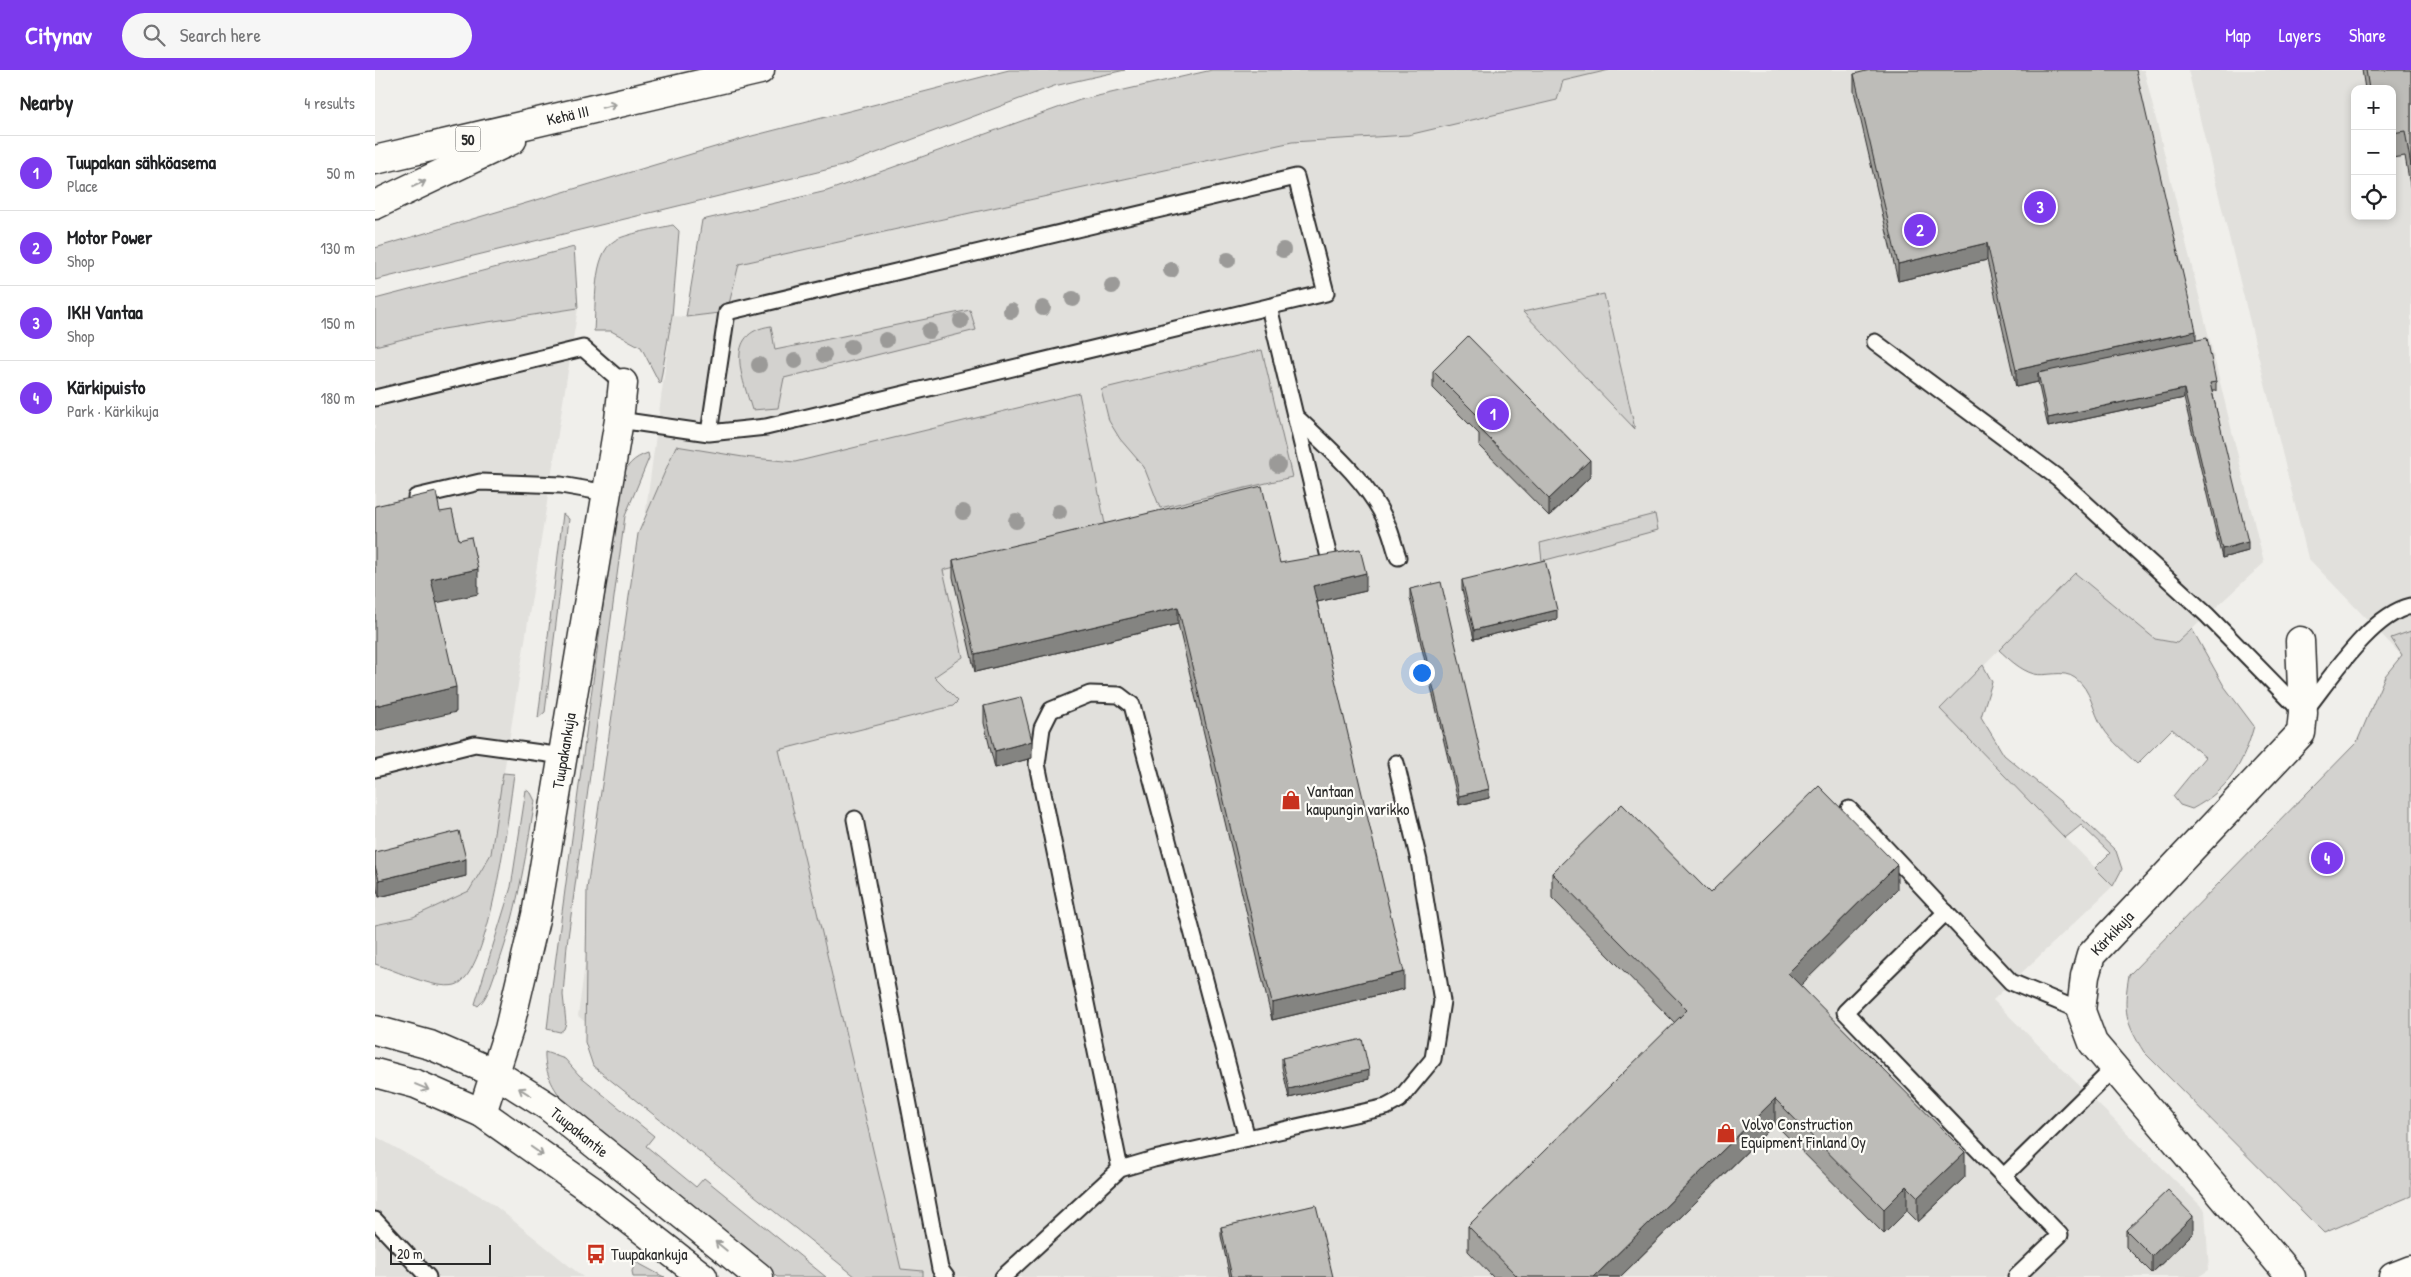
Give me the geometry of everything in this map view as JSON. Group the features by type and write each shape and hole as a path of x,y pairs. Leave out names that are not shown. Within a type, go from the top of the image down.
{"main road":[{"name":"Kehä III","path":"375,160 760,70"},
{"path":"375,204 561,117"},
{"name":"Tuupakankuja","path":"482,1113 509,1029 536,915 619,420 623,383"},
{"name":"Kärkikuja","path":"2291,1277 2093,1043 2081,1011 2085,976 2091,955 2301,733 2303,713 2300,641"},
{"name":"Tuupakantie","path":"375,1030 430,1045 495,1073 549,1107 759,1277"},
{"path":"375,1073 416,1084 482,1113 595,1192 703,1277"},
{"path":"2393,1277 2411,1270"}],"lane":[{"path":"619,420 709,433 767,427 1326,293 1296,177 727,312 709,433"},
{"path":"1269,307 1328,553"},
{"path":"1875,342 2058,478 2207,615 2303,713 2374,626 2400,608 2411,606"},
{"path":"375,398 583,348 623,383"},
{"path":"1295,416 1340,459 1370,496 1387,523 1398,557"},
{"path":"404,500 480,482 561,485 607,493"},
{"path":"1120,1169 1037,764 1042,728 1051,710 1090,694 1119,695 1132,705 1247,1138"},
{"path":"375,769 475,744 563,756"},
{"path":"1003,1277 1120,1169 1154,1158 1386,1107 1399,1100 1433,1059 1443,1001 1419,861 1396,763"},
{"path":"1849,809 2011,982 2081,1011"},
{"path":"855,818 940,1269 947,1277"},
{"path":"1946,912 1845,1012 2061,1235 2016,1277"},
{"path":"2004,1176 2115,1067"},
{"path":"375,1220 428,1277"}],"shaded area":[{"path":"1009,70 1125,70 1054,86 842,166 375,280 375,248 752,136"},
{"path":"1212,70 1609,70 1563,81 1557,100 1408,135 1292,142 739,264 727,312 686,317 702,220 827,191 1080,100"},
{"path":"1609,70 2144,70 2264,563 2177,643 2155,639 2075,573 1940,709 2113,886 1993,1000 2205,1210 2209,1270 2198,1277 898,1277 578,1016 672,316 686,317 727,312 739,264 1292,142 1408,135 1563,81"},
{"path":"2188,70 2411,70 2411,665 2308,558"},
{"path":"673,225 679,231 672,316 660,384 641,347 611,331 594,331 595,295 602,257 614,241 619,238"},
{"path":"574,247 578,308 443,329 375,346 375,299"},
{"path":"1604,294 1635,429 1523,312"},
{"path":"578,308 491,854 469,891 413,917 375,925 375,346 443,329"},
{"path":"970,310 976,330 784,378 778,408 752,410 744,385 740,359 741,347 746,338 756,330 771,326 775,350"},
{"path":"1262,350 1292,477 1160,508 1144,467 1120,439 1109,421 1101,389"},
{"path":"1079,393 1106,529 943,570 963,657 934,677 958,701 953,706 779,750 901,1269 923,1271 923,1277 856,1277 593,1066 585,1042 587,889 638,534 676,446 743,457 795,462"},
{"path":"648,453 649,458 625,516 567,945 563,995 566,1023 564,1029 560,1032 547,1029 620,480 631,463 638,457"},
{"path":"563,514 569,519 545,712 538,718"},
{"path":"1655,514 1658,530 1542,561 1540,543"},
{"path":"2075,573 2155,639 2177,643 2192,629 2224,686 2254,726 2245,753 2233,775 2216,793 2192,809 2180,805 2173,796 2205,757 2172,729 2137,764 2106,733 2085,688 2075,678 2065,674 2034,674 2015,664 1999,650"},
{"path":"2411,631 2411,1196 2324,1233 2144,1052 2129,1024 2126,1007 2127,987 2129,975 2357,742 2385,676 2402,655 2391,638"},
{"path":"1983,665 1992,682 1981,717 2004,755 2088,824 2116,851 2122,869 2113,886 2095,868 2110,853 2081,825 2065,838 1940,709"},
{"path":"503,773 514,774 496,890 488,924 478,954 467,975 455,985 437,985 375,964 375,925 413,917 469,891 491,854"},
{"path":"526,790 531,793 535,801 519,890 502,955 488,992 478,1006 475,1004 511,887"},
{"path":"545,1052 565,1059 579,1075 654,1136 646,1146 696,1187 704,1178 826,1277 777,1277 569,1107 551,1082 546,1068"},
{"path":"375,1136 489,1201 583,1277 375,1277"},
{"path":"636,1262 665,1277 633,1277 632,1271"}],"building":[{"path":"1870,70 2136,70 2196,331 2016,370 1987,243 1898,264 1854,74"},
{"path":"2366,70 2411,70 2411,166 2405,131 2396,132 2396,85 2368,85"},
{"path":"1468,336 1590,460 1549,499 1479,428 1484,422 1433,371"},
{"path":"2207,338 2216,382 2210,383 2248,542 2222,549 2184,389 2048,418 2038,373"},
{"path":"1262,486 1280,563 1360,549 1366,573 1313,586 1404,972 1272,1003 1178,607 975,654 953,560"},
{"path":"436,492 440,512 452,510 459,540 471,537 478,569 431,579 456,687 375,706 375,506"},
{"path":"1545,560 1557,610 1474,630 1462,580"},
{"path":"1441,582 1489,789 1459,796 1410,589"},
{"path":"1021,697 1032,741 995,751 984,706"},
{"path":"1819,786 1897,865 1788,973 1965,1152 1918,1197 1907,1186 1884,1209 1775,1099 1594,1277 1518,1277 1468,1226 1687,1010 1552,873 1622,804 1710,893"},
{"path":"459,831 466,859 379,880 375,866 375,852"},
{"path":"1362,1039 1369,1070 1289,1089 1282,1058"},
{"path":"2168,1190 2193,1216 2152,1256 2126,1230"},
{"path":"1316,1205 1333,1277 1232,1277 1221,1227"}],"place":[{"name":"IKH Vantaa","path":"2040,207"},
{"name":"Motor Power","path":"1920,230"},
{"name":"Tuupakan sähköasema","path":"1493,414"},
{"name":"Vantaan kaupungin varikko","path":"1291,800"},
{"name":"Kärkipuisto","path":"2327,858"},
{"name":"Volvo Construction Equipment Finland Oy","path":"1726,1133"},
{"name":"Tuupakankuja","path":"596,1254"}]}
